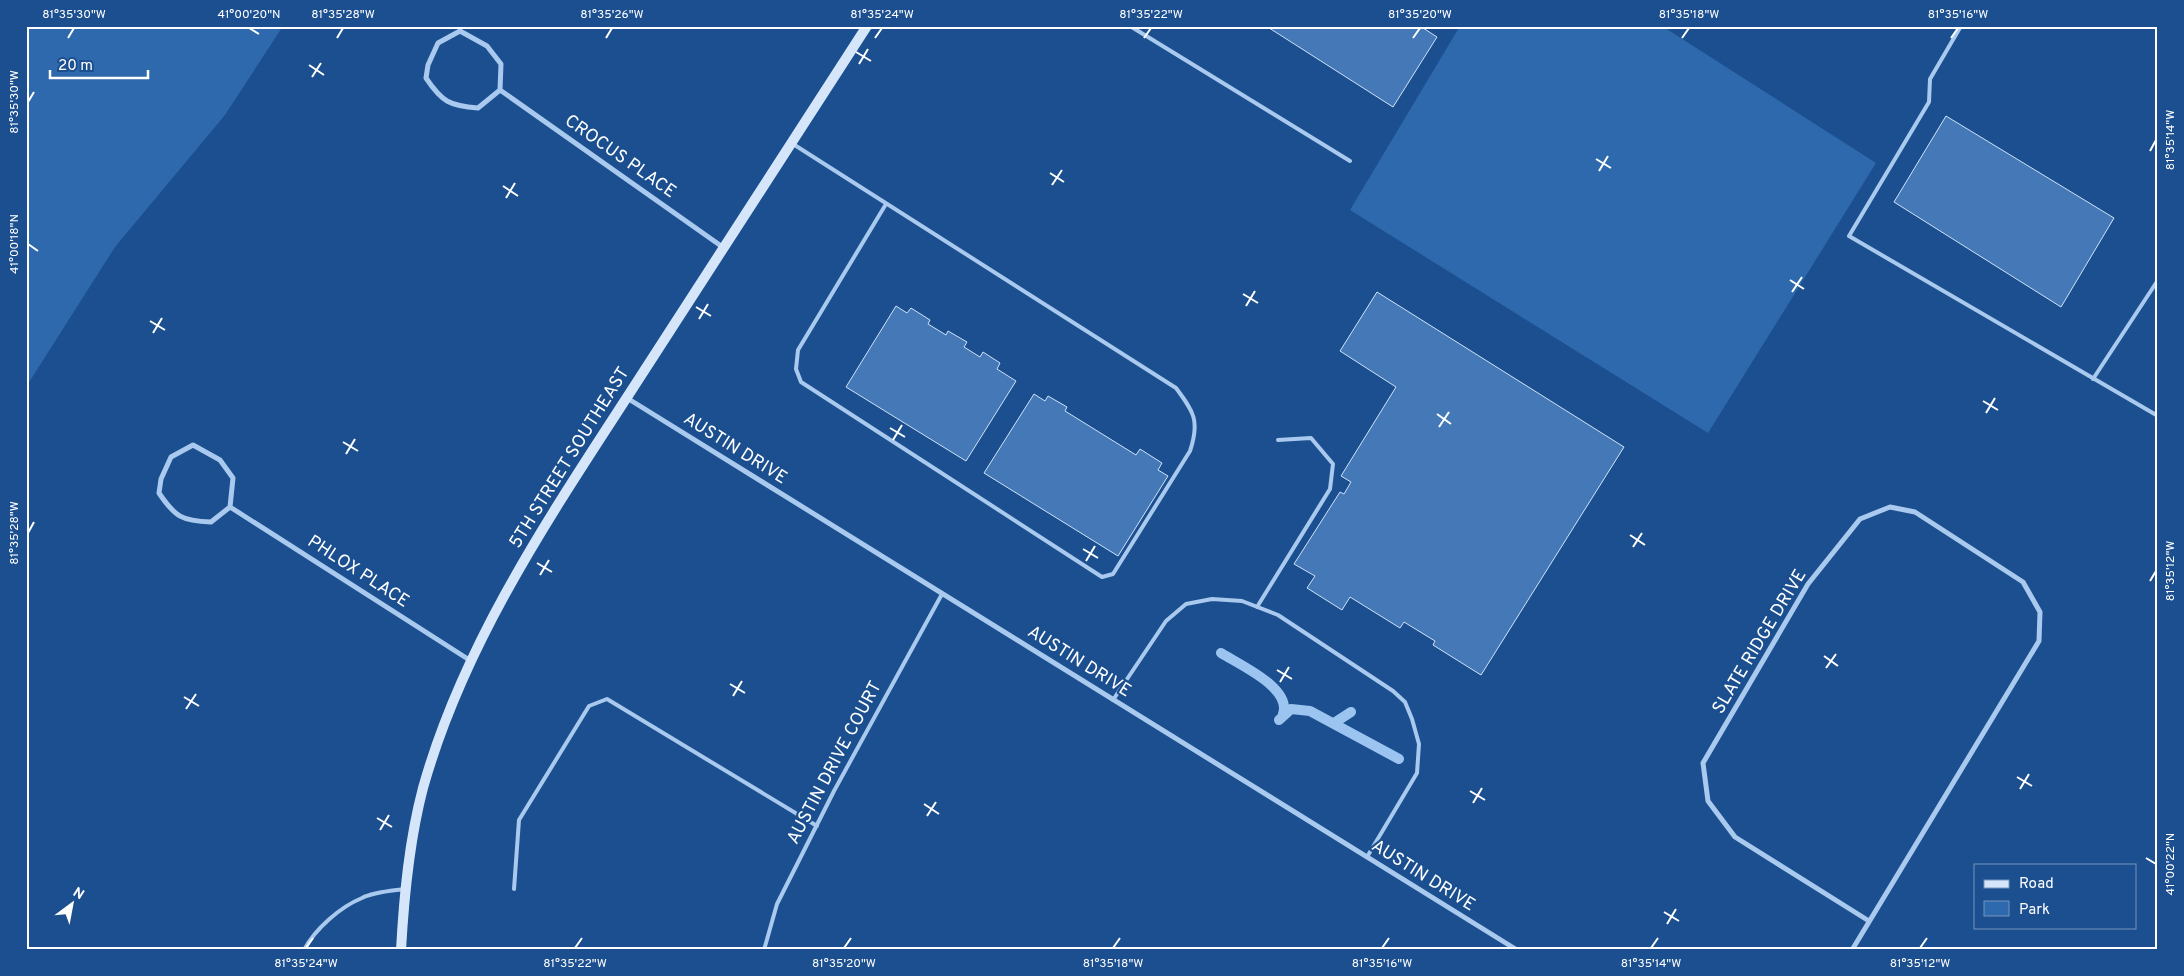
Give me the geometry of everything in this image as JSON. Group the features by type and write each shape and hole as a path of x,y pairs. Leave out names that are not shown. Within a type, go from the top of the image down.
{"main road":[{"name":"5TH STREET SOUTHEAST","path":"401,950 410,848 423,790 440,734 471,661 546,524 867,26"}],"street":[{"path":"460,31 487,46 501,64 500,90 478,108 455,106 438,96 426,78 428,65 438,43 460,31"},
{"name":"CROCUS PLACE","path":"500,90 724,248"},
{"name":"AUSTIN DRIVE","path":"627,398 1512,949"},
{"path":"193,445 220,460 233,478 230,507 211,522 188,521 171,511 159,493 161,479 171,458 193,445"},
{"name":"PHLOX PLACE","path":"230,507 471,661"},
{"name":"SLATE RIDGE DRIVE","path":"1852,950 1869,922 2039,641 2040,612 2023,582 1915,512 1890,507 1860,519 1808,584 1703,763 1708,801 1735,836 1869,922"}],"lane":[{"path":"1130,26 1350,161"},
{"path":"1961,26 1930,79 1929,102 1849,236 2158,416"},
{"path":"791,143 1176,388 1193,411 1196,433 1190,451 1113,574 1102,577 801,382 796,369 798,350 886,204"},
{"path":"2092,379 2158,280"},
{"path":"1257,606 1330,489 1333,464 1311,438 1278,440"},
{"name":"AUSTIN DRIVE COURT","path":"764,950 777,904 942,594"},
{"path":"1113,700 1166,621 1186,604 1212,599 1242,601 1278,615 1393,691 1405,702 1419,744 1417,772 1367,857"},
{"path":"514,889 519,820 589,706 607,699 817,826"},
{"path":"304,950 311,937 342,910 363,897 406,888"}],"green space":[{"path":"26,26 283,26 225,115 115,247 26,387"},
{"path":"1460,26 1662,26 1876,163 1708,433 1350,210"}],"building":[{"path":"1266,26 1420,26 1437,37 1393,107"},
{"path":"1946,116 2114,218 2061,307 1894,202"},
{"path":"1377,292 1624,447 1481,675 1433,645 1435,641 1404,622 1400,628 1350,597 1342,610 1307,588 1315,576 1294,564 1340,492 1344,494 1351,482 1341,476 1396,387 1340,351"},
{"path":"896,306 907,313 911,308 930,320 928,324 946,335 948,331 967,342 964,347 980,357 983,352 1000,363 997,369 1016,381 966,461 846,387"},
{"path":"1034,394 1045,401 1048,396 1067,407 1065,411 1136,455 1140,449 1162,463 1158,470 1168,476 1118,556 984,473"}],"waterway":[{"path":"1221,653 1272,686 1280,695 1284,704 1283,714"},
{"path":"1279,720 1291,709 1310,711 1399,759"},
{"path":"1334,723 1351,712"}]}
